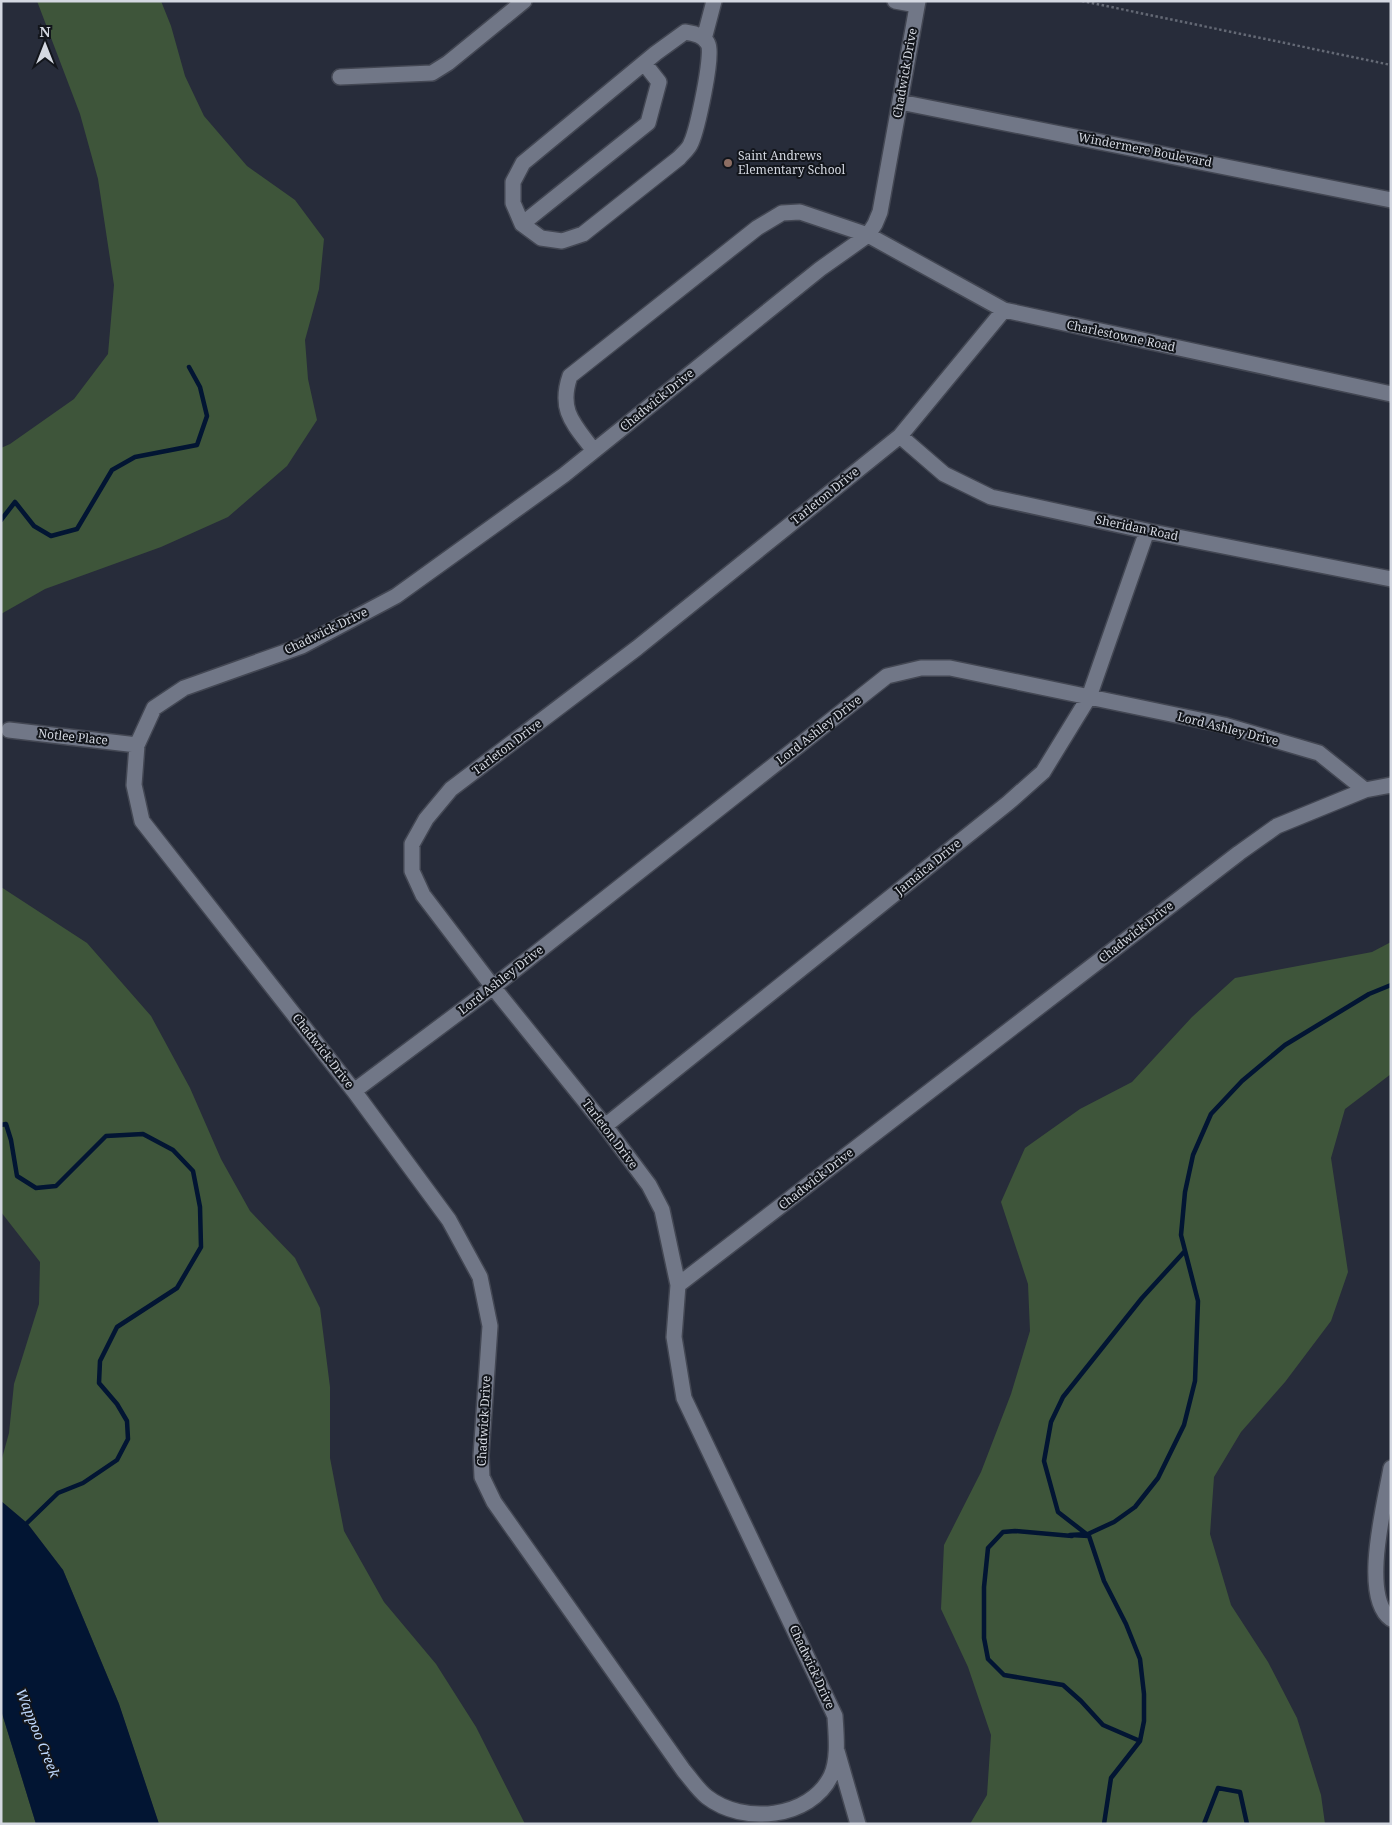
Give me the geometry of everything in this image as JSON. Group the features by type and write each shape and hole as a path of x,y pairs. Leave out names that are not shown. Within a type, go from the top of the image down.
{"street":[{"path":"340,77 432,72 448,63 524,1"},
{"path":"704,38 714,1"},
{"path":"895,1 917,3"},
{"name":"Chadwick Drive","path":"917,3 880,212 868,235 820,269 594,451 396,596 302,646 184,688 154,708 137,744 134,785 142,821 354,1091 449,1220 480,1277 490,1326 481,1456 482,1477 494,1502 684,1771 708,1798 732,1810 757,1814 786,1813 817,1797 832,1775 836,1747 835,1716 684,1398 674,1337 678,1285 1239,852 1277,826 1365,790 1391,785"},
{"path":"685,32 694,33 704,38 711,51 697,124 691,145 679,158 583,234 562,241 542,238 522,224 513,203 513,182 524,163 685,32"},
{"path":"522,224 648,123 659,82 644,64"},
{"name":"Windermere Boulevard","path":"900,102 1391,200"},
{"name":"Charlestowne Road","path":"594,451 566,410 564,393 570,376 757,228 782,212 800,212 868,235 1004,310 1391,394"},
{"name":"Tarleton Drive","path":"678,1285 662,1210 648,1184 605,1126 493,987 423,895 412,871 412,844 426,818 451,789 637,648 900,436 1004,310"},
{"name":"Sheridan Road","path":"900,436 944,474 991,497 1147,531 1391,578"},
{"name":"Jamaica Drive","path":"605,1126 1036,778 1048,764 1088,697 1147,531"},
{"name":"Lord Ashley Drive","path":"354,1091 493,987 887,676 921,668 950,668 1224,725 1319,753 1365,790"},
{"name":"Notlee Place","path":"9,730 137,744"},
{"path":"1391,1468 1374,1576 1378,1604 1383,1614 1391,1619"},
{"path":"836,1747 858,1824"},
{"path":"772,1824 786,1813"}],"path":[{"path":"1082,1 1391,65"}],"green space":[{"path":"37,1 161,1 171,26 185,76 204,116 247,166 295,200 324,239 319,289 305,340 308,379 317,420 287,466 228,517 161,547 45,589 1,614 1,448 10,444 74,399 108,354 114,285 98,179 80,114"},
{"path":"1,887 87,943 151,1016 190,1088 221,1159 250,1211 295,1258 320,1308 330,1387 330,1458 344,1531 384,1602 436,1664 476,1727 525,1824 159,1824 119,1704 63,1570 27,1523 1,1501 1,1462 9,1433 14,1384 39,1304 40,1262 1,1212"},
{"path":"1391,942 1391,1074 1345,1109 1331,1158 1348,1272 1331,1321 1285,1382 1241,1432 1214,1477 1210,1534 1231,1605 1268,1662 1297,1718 1321,1795 1325,1824 970,1824 987,1795 991,1735 968,1667 941,1609 944,1545 981,1472 1011,1394 1030,1331 1028,1284 1001,1202 1025,1148 1080,1109 1132,1082 1192,1017 1235,978 1372,952"},
{"path":"1,1710 36,1824 1,1824"}],"water":[{"name":"Wappoo Creek","path":"1,1501 27,1523 63,1570 119,1704 159,1824 36,1824 1,1710"}],"waterway":[{"path":"1,520 15,502 34,526 51,536 77,529 112,470 135,457 197,445 207,416 200,387 189,367"},
{"path":"1089,1536 1070,1535 1088,1534 1114,1522 1135,1507 1158,1478 1184,1425 1195,1381 1198,1301 1181,1235 1185,1192 1193,1155 1211,1114 1242,1081 1285,1045 1369,994 1391,985"},
{"path":"1,1125 6,1124 11,1140 17,1176 36,1188 56,1186 106,1136 143,1134 173,1150 193,1171 200,1207 201,1247 177,1288 117,1327 100,1361 99,1383 117,1404 127,1421 128,1439 117,1460 83,1483 58,1493 27,1523"},
{"path":"1104,1824 1111,1778 1140,1741 1144,1721 1144,1694 1140,1659 1126,1624 1104,1581 1089,1536 1058,1512 1044,1461 1051,1422 1063,1397 1142,1298 1184,1252"},
{"path":"1072,1536 1015,1531 1003,1532 988,1548 984,1587 984,1638 988,1659 1004,1675 1063,1685 1103,1725 1140,1741"},
{"path":"1204,1824 1218,1788 1240,1792 1247,1824"}],"place":[{"name":"Saint Andrews Elementary School","path":"728,163"}]}
